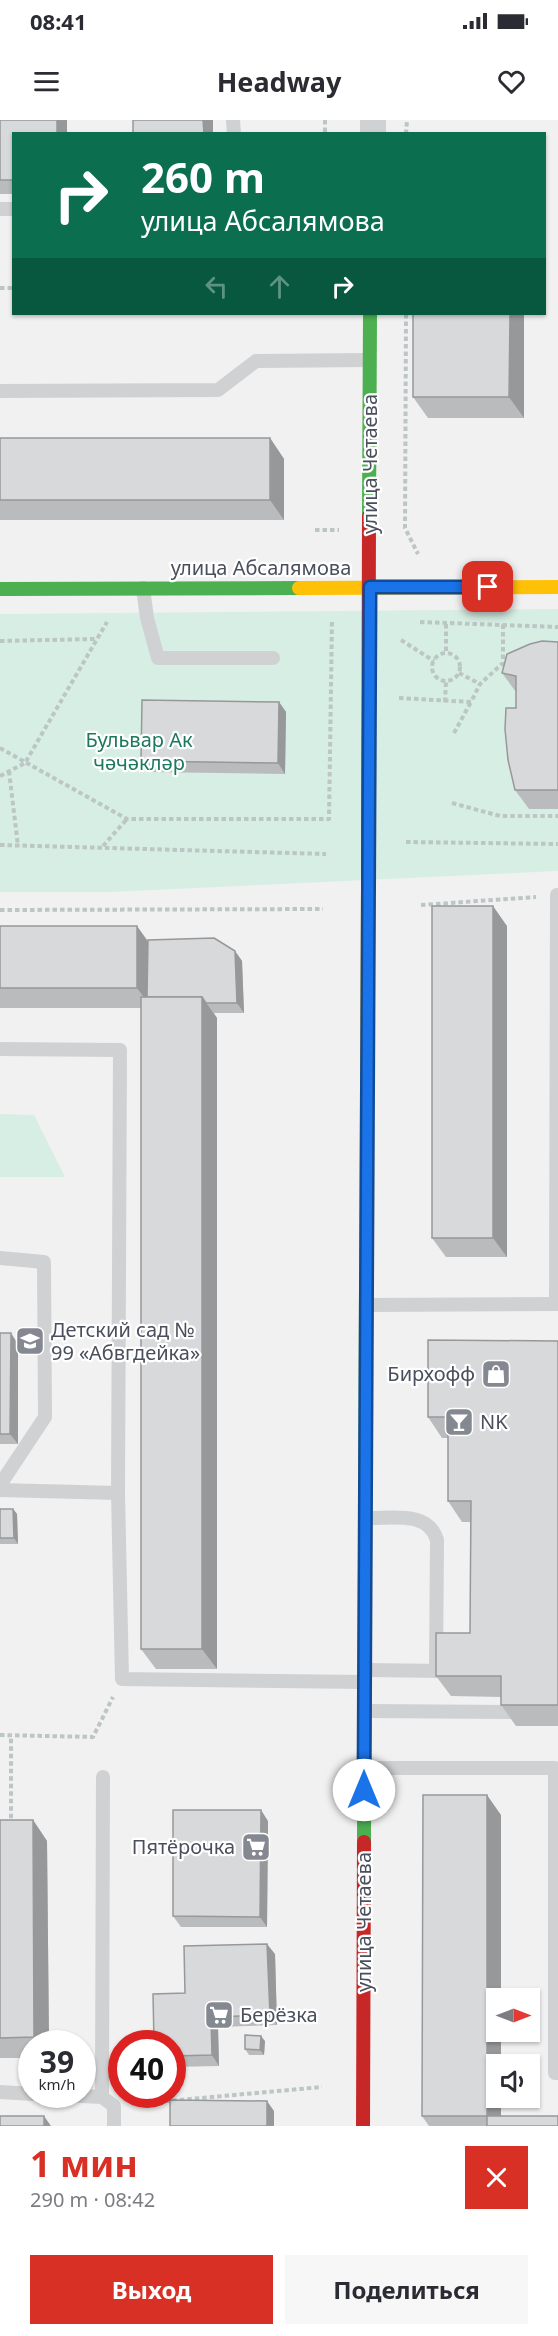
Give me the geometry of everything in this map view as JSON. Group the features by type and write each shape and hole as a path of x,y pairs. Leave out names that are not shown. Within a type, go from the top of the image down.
{"street":[{"name":"улица Четаева","path":"363,2126 370,315"},
{"name":"улица Абсалямова","path":"0,589 558,587"}],"lane":[{"path":"0,391 218,390 256,361 370,360"},
{"path":"143,588 147,618 158,658 273,658"},
{"path":"367,1305 557,1304 557,895"},
{"path":"0,1049 120,1050 118,1493 122,1678 365,1676 463,1671"},
{"path":"0,1258 44,1262 45,1405 45,1417 0,1485"},
{"path":"0,1490 118,1493"},
{"path":"366,1518 416,1519 425,1521 434,1531 437,1540 436,1671"},
{"path":"365,1711 516,1712"},
{"path":"365,1768 555,1768 557,1920 555,2073 558,2073"},
{"path":"96,2101 108,2102 103,1776"},
{"path":"0,2092 18,2093"},
{"path":"110,2108 114,2126"}],"path":[{"path":"406,315 405,528 418,554"},
{"path":"0,748 127,819 329,819 333,619"},
{"path":"417,622 558,627"},
{"path":"446,624 446,653"},
{"path":"454,733 480,684 502,663 502,624"},
{"path":"398,638 434,661"},
{"path":"0,641 95,639 25,764 0,776"},
{"path":"446,653 458,659 459,673 453,679 446,681 439,680 432,668 440,654 446,653"},
{"path":"459,673 480,684"},
{"path":"445,702 446,681"},
{"path":"395,698 471,702"},
{"path":"9,771 18,846"},
{"path":"452,803 500,816 558,816"},
{"path":"103,847 127,819"},
{"path":"406,842 558,844"},
{"path":"0,845 326,854"},
{"path":"421,905 557,895"},
{"path":"0,910 323,909"},
{"path":"0,1736 93,1737 122,1678"},
{"path":"0,1824 11,1822 11,1736"},
{"path":"186,2097 322,2087"}],"green space":[{"name":"Бульвар Ак чәчәкләр","path":"558,609 558,871 110,892 0,892 0,614"},
{"path":"0,1114 34,1115 65,1177 0,1177"}],"building":[{"path":"0,120 57,120 57,132 12,132 12,180 0,180"},
{"path":"133,120 203,120 204,132 133,132"},
{"path":"413,315 510,315 509,397 413,397"},
{"path":"0,438 270,438 270,500 0,500"},
{"path":"542,641 558,642 558,790 515,790 508,760 505,729 506,708 516,708 516,676 502,673 507,654"},
{"path":"142,700 279,702 278,763 141,761"},
{"path":"432,906 493,906 493,1238 432,1238"},
{"path":"0,926 137,926 137,988 0,988"},
{"path":"214,938 235,951 237,1003 206,1003 202,997 147,997 148,940"},
{"path":"141,997 202,997 202,1649 141,1649"},
{"path":"0,1333 11,1333 10,1434 0,1434"},
{"path":"428,1340 558,1341 558,1705 501,1705 501,1676 436,1676 436,1633 470,1633 471,1501 448,1501 448,1417 428,1417"},
{"path":"0,1509 13,1509 14,1538 0,1538"},
{"path":"423,1795 487,1795 487,2116 422,2116"},
{"path":"173,1810 261,1810 260,1917 173,1916"},
{"path":"0,1820 33,1820 34,2030 18,2030 18,2037 0,2038"},
{"name":"Берёзка","path":"267,1944 270,2015 211,2017 212,2055 186,2056 186,2030 154,2030 153,1994 185,1993 184,1946"},
{"path":"245,2035 261,2036 260,2050 245,2049"},
{"path":"186,2100 267,2101 267,2126 170,2126 170,2108 186,2108"},
{"path":"0,2116 44,2116 44,2126 0,2126"},
{"path":"487,2116 558,2116 558,2126 487,2126"}],"traffic: fast":[{"path":"369,516 370,315"},
{"path":"0,589 299,588"},
{"path":"364,1842 366,1289"}],"traffic: slow":[{"path":"299,588 558,587"},
{"path":"366,1289 368,890"}],"traffic: jam":[{"path":"368,890 369,516"},
{"path":"363,2126 364,1842"}],"place":[{"name":"Детский сад № 99 «Абвгдейка»","path":"30,1341"},
{"name":"Бирхофф","path":"496,1374"},
{"name":"NK","path":"459,1422"},
{"name":"Пятёрочка","path":"256,1847"},
{"name":"Берёзка","path":"219,2015"}],"route":[{"path":"364,1790 370,587 488,587"}]}
